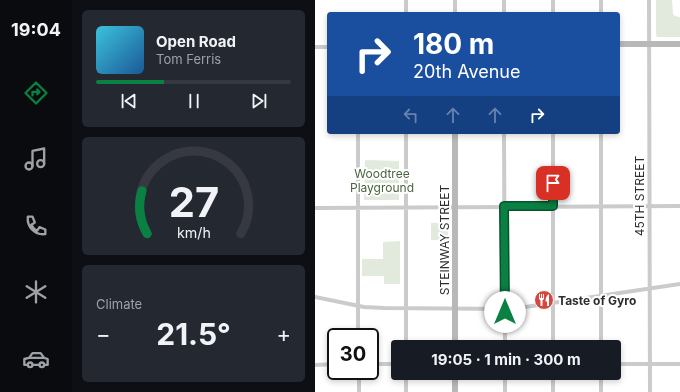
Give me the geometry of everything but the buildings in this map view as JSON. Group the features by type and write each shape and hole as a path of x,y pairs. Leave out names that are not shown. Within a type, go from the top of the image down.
{"street":[{"path":"406,0 406,12"},
{"path":"455,0 455,12"},
{"path":"504,0 504,12"},
{"path":"553,0 553,12"},
{"path":"601,0 601,12"},
{"name":"45TH STREET","path":"649,0 650,392"},
{"path":"620,44 680,44"},
{"path":"315,47 327,47"},
{"path":"358,134 359,328"},
{"path":"406,134 406,340"},
{"name":"STEINWAY STREET","path":"455,134 455,340"},
{"path":"505,134 505,340"},
{"path":"553,134 553,340"},
{"path":"601,134 601,340"},
{"path":"315,208 680,206"},
{"path":"315,297 364,307 378,308 512,309 680,284"},
{"path":"315,365 327,364"},
{"path":"379,364 391,364"},
{"path":"621,364 680,364"},
{"path":"359,380 359,392"},
{"path":"406,380 406,392"},
{"path":"455,380 455,392"},
{"path":"505,380 505,392"},
{"path":"553,380 553,392"},
{"path":"601,380 601,392"}],"green space":[{"path":"656,0 672,0 673,14 680,17 680,37 657,37"},
{"name":"Woodtree Playground","path":"365,160 399,161 399,200 364,200"},
{"path":"431,223 448,223 448,240 431,240"},
{"path":"400,241 400,284 384,284 384,276 362,276 362,259 383,259 383,242"}],"place":[{"name":"Taste of Gyro","path":"544,300"}],"route":[{"path":"505,312 504,206 553,206 553,183"}]}
